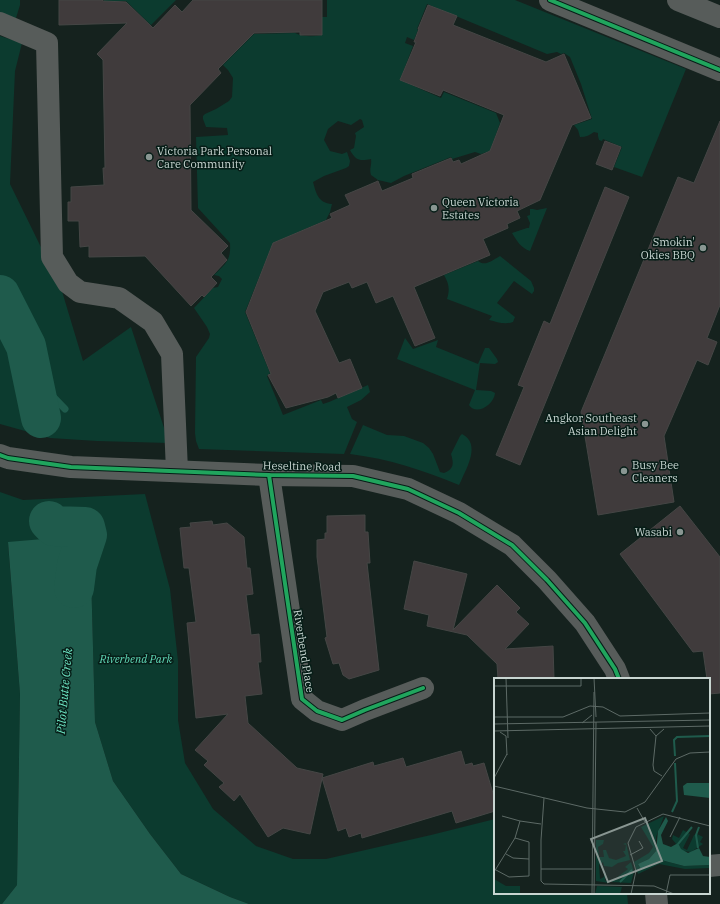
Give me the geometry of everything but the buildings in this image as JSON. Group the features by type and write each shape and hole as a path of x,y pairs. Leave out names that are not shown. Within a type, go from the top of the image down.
{"street":[{"path":"550,0 720,70"},
{"path":"678,0 720,17"},
{"path":"0,23 47,43 52,257 68,283 80,292 119,298 153,322 172,354 178,471"},
{"name":"Heseltine Road","path":"0,455 8,458 71,467 269,475 353,476 408,489 459,513 512,545 547,580 585,623 618,678"},
{"name":"Riverbend Place","path":"269,475 302,699 318,711 342,720 423,688"},
{"path":"710,866 720,865"},
{"path":"656,894 657,904"}],"green space":[{"path":"0,0 20,0 16,18 10,19 0,15"},
{"path":"104,0 176,0 151,25 126,1"},
{"path":"327,0 515,0 686,69 642,177 614,167 622,147 603,139 602,141 599,140 598,133 594,132 588,136 580,137 578,130 574,125 592,119 581,84 570,57 564,53 561,54 557,52 547,54 427,4 414,40 407,37 405,43 413,46 400,80 441,98 444,92 496,113 500,123 490,151 481,154 475,152 452,159 451,157 404,176 391,183 378,180 371,175 371,159 364,160 356,158 350,150 354,148 355,133 364,127 362,120 360,119 351,125 338,121 328,129 324,140 330,151 342,154 347,152 350,161 349,166 313,182 318,197 324,202 332,204 330,212 326,220 273,243 245,312 270,373 267,376 283,415 321,400 323,404 329,402 368,385 370,392 361,400 347,407 352,419 357,422 344,454 199,449 195,433 196,357 209,338 210,334 194,308 213,288 218,287 222,279 219,276 214,275 229,258 230,243 198,208 196,137 228,135 227,128 206,127 203,119 205,114 229,101 232,97 233,78 223,65 254,34 295,33 308,36 322,35 322,17 327,17"},
{"path":"0,36 22,43 15,71 10,184 61,288 83,361 131,327 169,443 50,438 0,424"},
{"path":"547,208 530,251 527,250 520,244 512,233 529,228 530,223 527,216 530,215 530,209 537,210"},
{"path":"500,256 531,281 534,288 532,294 514,281 497,303 515,317 513,322 504,323 489,320 492,316 447,299 448,287 444,275 478,261 481,263 486,263"},
{"path":"405,338 413,349 438,340 436,347 478,364 485,348 489,348 498,362 495,364 480,363 476,390 491,391 495,393 492,401 484,408 472,408 469,405 475,390 397,359"},
{"path":"363,425 387,435 404,436 423,443 433,454 440,472 444,473 450,470 452,466 453,461 451,454 462,434 468,438 472,450 469,463 459,485 406,466 350,454"},
{"name":"Riverbend Park","path":"0,492 23,500 145,494 170,589 178,661 178,720 185,763 213,809 256,846 293,859 326,859 494,819 494,894 627,894 628,904 249,904 230,897 181,874 150,834 113,781 95,722 90,535 8,543 20,694 17,885 2,904 0,904"}],"water":[{"path":"90,535 95,722 113,781 150,834 181,874 230,897 249,904 2,904 17,885 20,694 8,542"}],"waterway":[{"name":"Pilot Butte Creek","path":"0,295 26,346 41,418"},
{"path":"32,375 65,409"},
{"name":"Pilot Butte Creek","path":"49,521 54,526 85,527 87,535 77,565 74,588"}],"cycle path":[{"path":"550,0 720,70"},
{"path":"0,455 8,458 71,467 269,475 353,476 408,489 459,513 512,545 547,580 585,623 615,669 619,678"},
{"path":"269,475 302,699 317,711 342,720 423,688"}],"place":[{"name":"Victoria Park Personal Care Community","path":"149,157"},
{"name":"Queen Victoria Estates","path":"434,208"},
{"name":"Smokin' Okies BBQ","path":"703,248"},
{"name":"Angkor Southeast Asian Delight","path":"645,424"},
{"name":"Busy Bee Cleaners","path":"624,471"},
{"name":"Wasabi","path":"680,532"}]}
